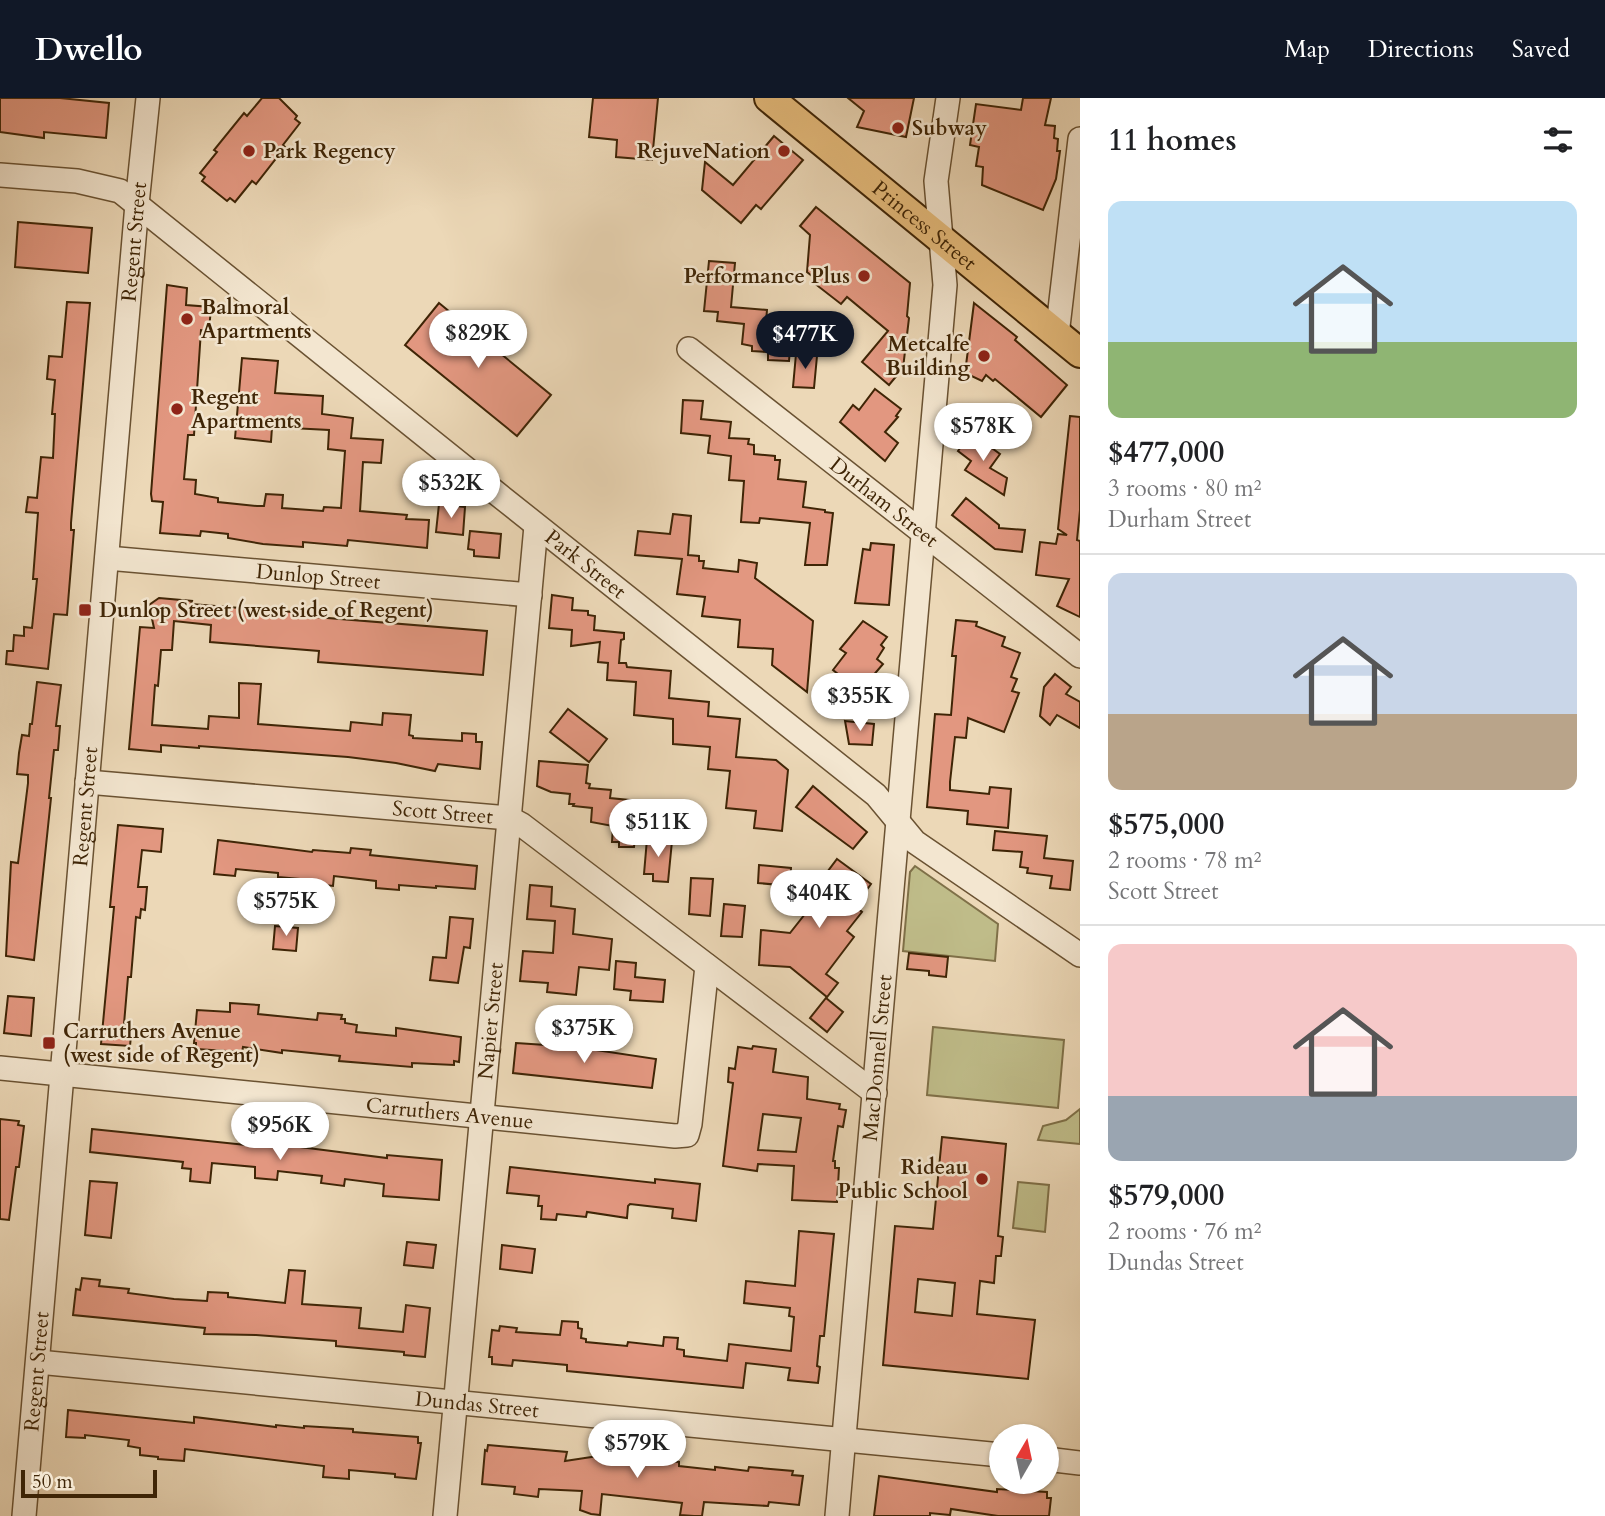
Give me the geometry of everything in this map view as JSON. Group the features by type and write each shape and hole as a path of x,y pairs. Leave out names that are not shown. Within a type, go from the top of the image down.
{"main road":[{"name":"Princess Street","path":"769,98 1080,353"}],"street":[{"name":"Regent Street","path":"24,1516 148,98"},
{"name":"MacDonnell Street","path":"837,1516 945,285 936,181 948,98"},
{"path":"1058,335 1080,139"},
{"name":"Park Street","path":"0,175 77,181 120,191 536,526 876,794 915,842 1080,955"},
{"name":"Durham Street","path":"689,349 1080,656"},
{"name":"Napier Street","path":"445,1516 536,526"},
{"name":"Dunlop Street","path":"107,558 530,595"},
{"name":"Scott Street","path":"88,782 509,818 522,825 875,1093"},
{"name":"Carruthers Avenue","path":"0,1068 675,1136 687,1135 707,966"},
{"name":"Dundas Street","path":"38,1362 989,1454"},
{"path":"1059,1461 1080,1463"}],"shaded area":[{"path":"915,866 998,924 995,961 903,951 910,872"},
{"path":"933,1027 1064,1040 1058,1108 927,1095"},
{"path":"1080,1109 1080,1144 1038,1140 1043,1126 1066,1120"},
{"path":"1018,1182 1049,1185 1045,1232 1013,1228"}],"building":[{"path":"0,98 60,98 109,103 106,138 44,132 44,138 0,132"},
{"name":"Park Regency","path":"262,98 279,98 297,116 295,119 300,123 256,184 252,181 235,202 230,198 227,201 202,181 205,177 200,173 217,152 214,150 244,113 247,116"},
{"path":"593,98 658,98 652,160 616,157 617,140 589,137"},
{"path":"848,98 914,98 906,137 857,127 864,111"},
{"path":"1023,98 1051,98 1045,125 1055,126 1054,138 1058,139 1057,151 1060,151 1056,179 1043,210 982,185 983,167 976,166 979,147 970,145 976,104 1021,110"},
{"path":"774,136 803,160 761,209 756,205 741,223 702,190 705,162 733,185"},
{"path":"816,207 910,283 903,368 889,385 862,362 888,331 847,297 841,304 814,283 817,280 807,272 810,235 800,226"},
{"path":"18,222 92,228 88,273 15,267"},
{"path":"709,261 735,263 731,307 767,310 765,334 791,336 789,361 768,360 768,352 752,351 752,346 742,344 744,324 717,321 718,312 704,311"},
{"path":"167,285 187,288 186,305 211,307 209,331 201,330 194,435 188,435 184,479 196,480 195,494 218,498 218,502 257,506 264,506 266,494 283,495 282,508 323,511 324,507 341,508 345,451 328,449 329,430 272,427 271,442 235,438 242,358 278,361 275,393 323,396 322,414 353,418 351,438 383,440 381,463 363,462 360,511 407,515 406,519 429,520 427,548 348,540 347,546 303,542 303,547 263,544 228,538 228,534 201,531 200,536 160,533 163,502 152,501 151,494"},
{"path":"67,302 90,303 71,523 71,530 74,530 67,615 54,614 48,669 6,664 7,651 13,651 14,635 24,636 24,627 32,628 37,579 33,579 38,513 26,512 28,497 37,498 41,457 53,458 55,414 52,414 55,380 47,379 49,356 62,357"},
{"path":"439,303 551,395 517,436 405,345"},
{"path":"974,303 1017,337 1015,340 1067,385 1041,417 995,379 993,381 986,375 982,381 965,373"},
{"path":"796,354 817,356 814,388 793,387"},
{"path":"875,389 901,409 896,416 898,417 885,432 898,443 885,461 840,422 853,405 859,410"},
{"path":"683,400 703,401 701,419 731,422 729,438 749,439 748,444 754,445 754,454 775,456 775,460 780,460 778,479 806,482 803,507 833,513 827,565 805,565 810,523 760,518 759,523 741,522 744,481 729,480 731,456 708,453 710,436 681,433"},
{"path":"1070,416 1080,417 1080,510 1077,540 1080,541 1080,617 1057,606 1069,579 1036,575 1040,542 1056,544 1058,534 1067,535 1058,529"},
{"path":"971,433 1000,454 990,468 1007,478 1004,495 965,470 971,461 958,451"},
{"path":"966,498 999,525 999,528 1025,530 1022,552 995,549 952,515"},
{"path":"439,504 465,507 463,535 436,532"},
{"path":"673,514 691,516 688,555 699,556 699,561 704,561 703,568 738,572 739,560 757,563 755,578 813,621 807,692 772,665 773,649 738,647 740,620 702,616 705,597 677,594 682,559 635,555 638,531 670,534"},
{"path":"470,531 501,534 499,558 474,556 474,550 468,549"},
{"path":"871,543 894,545 889,605 855,603 863,549 870,550"},
{"path":"552,595 573,598 572,610 588,611 588,615 595,616 594,630 624,633 619,663 626,663 627,667 671,671 669,698 709,702 708,716 740,719 736,757 776,760 788,770 782,831 754,828 756,811 726,808 730,771 708,769 710,747 673,744 673,719 634,715 636,682 607,680 608,663 598,662 600,642 571,646 572,630 549,628"},
{"path":"159,598 192,601 191,604 305,613 304,616 487,631 483,675 318,662 319,651 210,642 211,625 174,621 172,650 161,650 152,725 208,729 209,716 239,718 239,683 261,684 258,724 350,731 351,722 382,725 383,713 411,715 409,735 413,738 462,741 462,733 476,734 476,742 482,742 480,769 438,764 435,771 348,757 199,746 161,745 161,752 129,749 140,627 154,628 149,605"},
{"path":"956,620 977,622 976,626 1005,637 1002,646 1020,653 1011,677 1017,679 1012,691 1019,693 1004,732 968,718 966,738 955,737 950,782 950,790 989,794 990,787 1011,789 1008,828 967,824 968,811 927,807 935,714 951,715 956,656 952,656"},
{"path":"863,621 887,637 881,645 884,648 877,659 883,664 871,678 889,692 874,711 849,693 854,687 833,670 846,653 840,649"},
{"path":"1055,674 1071,687 1066,694 1080,702 1080,728 1057,715 1050,725 1040,716 1044,687"},
{"path":"37,682 61,685 56,726 60,726 58,750 54,750 34,960 6,956 11,862 18,863 28,783 28,775 17,774 19,753 22,735 29,736"},
{"path":"568,709 607,739 589,762 550,732"},
{"path":"845,721 874,724 872,745 849,744"},
{"path":"539,761 588,765 586,783 590,784 589,788 611,790 610,798 639,801 634,847 619,847 619,842 612,842 613,826 591,822 592,808 569,804 570,794 551,792 537,786"},
{"path":"813,786 867,832 853,849 796,807"},
{"path":"118,825 163,829 161,852 142,850 138,887 147,887 145,910 141,909 140,918 136,917 124,1024 132,1025 130,1046 101,1044 114,907 110,907"},
{"path":"995,831 1047,836 1044,858 1073,861 1070,890 1050,888 1052,876 1027,873 1028,868 1020,867 1022,852 993,850"},
{"path":"647,839 672,841 668,882 653,881 653,874 644,874"},
{"path":"218,840 312,852 350,853 351,848 371,850 370,855 477,866 475,889 399,885 399,890 376,888 376,881 334,876 333,886 309,883 310,880 278,877 278,873 236,869 235,876 214,874"},
{"path":"837,859 871,884 855,906 862,912 847,931 854,937 826,974 838,983 827,997 790,967 759,965 761,930 790,933 816,900 812,896"},
{"path":"759,865 791,868 790,886 758,883"},
{"path":"691,878 713,879 710,916 689,914"},
{"path":"530,885 552,887 551,906 575,909 573,934 612,939 609,970 579,967 576,995 547,992 548,983 520,981 523,951 553,953 555,921 527,919"},
{"path":"724,904 745,906 742,937 721,936"},
{"path":"450,917 473,919 470,948 464,947 458,983 430,980 433,957 446,958"},
{"path":"275,926 298,928 296,951 273,949"},
{"path":"909,953 948,957 946,977 929,975 929,971 907,969"},
{"path":"616,961 636,963 635,977 665,980 663,1002 630,1000 631,991 614,989"},
{"path":"8,996 34,998 31,1036 4,1033"},
{"path":"826,998 843,1012 827,1032 810,1018"},
{"path":"230,1003 259,1005 258,1014 317,1020 318,1013 342,1015 341,1019 345,1019 345,1023 357,1025 356,1032 396,1036 396,1028 461,1037 459,1062 454,1061 454,1065 412,1063 412,1067 339,1061 340,1056 282,1050 282,1053 243,1047 242,1052 196,1049 194,1043 197,1010 230,1012"},
{"path":"516,1043 576,1047 656,1059 652,1088 513,1073"},
{"path":"753,1046 776,1049 773,1072 808,1077 807,1099 840,1104 839,1109 846,1110 843,1127 838,1126 833,1161 835,1168 839,1168 837,1202 792,1200 794,1166 758,1164 757,1171 723,1166 733,1083 728,1082 729,1068 735,1069 738,1047 752,1049","holes":["763,1114 801,1118 796,1152 758,1150"]},
{"path":"0,1119 19,1121 18,1125 24,1126 9,1220 0,1219"},
{"path":"92,1129 257,1146 300,1147 387,1158 387,1155 442,1160 439,1200 383,1196 384,1184 345,1179 344,1186 321,1183 322,1176 278,1171 277,1180 255,1178 255,1167 212,1163 210,1183 190,1181 191,1169 182,1168 183,1162 90,1152"},
{"path":"942,1137 1006,1144 998,1236 1003,1237 1001,1256 996,1256 994,1283 980,1281 977,1314 1035,1320 1028,1379 883,1365 895,1226 933,1229","holes":["918,1279 955,1283 952,1316 915,1312"]},
{"path":"510,1167 655,1183 655,1179 700,1184 696,1221 672,1218 673,1209 630,1204 627,1218 587,1212 586,1217 557,1214 556,1220 541,1219 542,1206 538,1206 539,1196 507,1193"},
{"path":"90,1181 117,1183 111,1238 85,1235"},
{"path":"799,1231 834,1234 824,1336 820,1336 818,1383 788,1380 790,1368 746,1363 743,1388 567,1371 567,1365 513,1360 512,1366 492,1364 492,1357 489,1357 492,1330 499,1331 500,1326 517,1328 516,1332 560,1335 562,1321 578,1322 578,1328 582,1329 581,1338 586,1339 586,1342 627,1346 628,1342 663,1346 664,1337 678,1338 677,1349 684,1350 684,1356 727,1361 729,1344 791,1351 794,1317 789,1316 790,1308 744,1303 746,1281 795,1286"},
{"path":"407,1242 436,1245 433,1268 404,1265"},
{"path":"502,1245 535,1249 532,1273 500,1269"},
{"path":"289,1270 305,1271 302,1304 361,1308 359,1328 403,1332 406,1305 430,1308 425,1357 404,1355 404,1352 336,1346 336,1341 204,1334 205,1328 73,1315 76,1289 80,1290 82,1278 100,1280 99,1286 129,1289 128,1293 174,1299 207,1301 208,1292 228,1293 228,1297 285,1303"},
{"path":"68,1410 194,1423 194,1417 276,1427 353,1429 353,1432 418,1437 418,1443 421,1443 416,1479 395,1477 395,1474 349,1470 349,1479 323,1477 324,1466 185,1449 184,1461 158,1459 140,1455 140,1448 128,1446 129,1440 85,1435 85,1438 66,1437"},
{"path":"488,1445 567,1452 565,1461 598,1456 679,1462 679,1466 715,1470 715,1467 748,1471 749,1467 793,1471 792,1475 803,1476 799,1505 704,1502 702,1516 694,1516 680,1515 682,1503 602,1494 600,1515 591,1514 580,1510 582,1491 539,1489 538,1497 514,1494 515,1487 482,1484 485,1450 487,1451"},
{"path":"879,1476 989,1491 989,1494 1047,1494 1047,1498 1051,1498 1049,1516 998,1516 951,1509 950,1515 930,1513 930,1516 874,1516"}],"place":[{"name":"Subway","path":"898,128"},
{"name":"Park Regency","path":"249,151"},
{"name":"RejuveNation","path":"784,151"},
{"name":"Performance Plus","path":"864,276"},
{"name":"Balmoral Apartments","path":"187,319"},
{"name":"Metcalfe Building","path":"984,356"},
{"name":"Regent Apartments","path":"177,409"},
{"name":"Dunlop Street (west side of Regent)","path":"85,610"},
{"name":"Carruthers Avenue (west side of Regent)","path":"49,1043"},
{"name":"Rideau Public School","path":"982,1179"}]}
